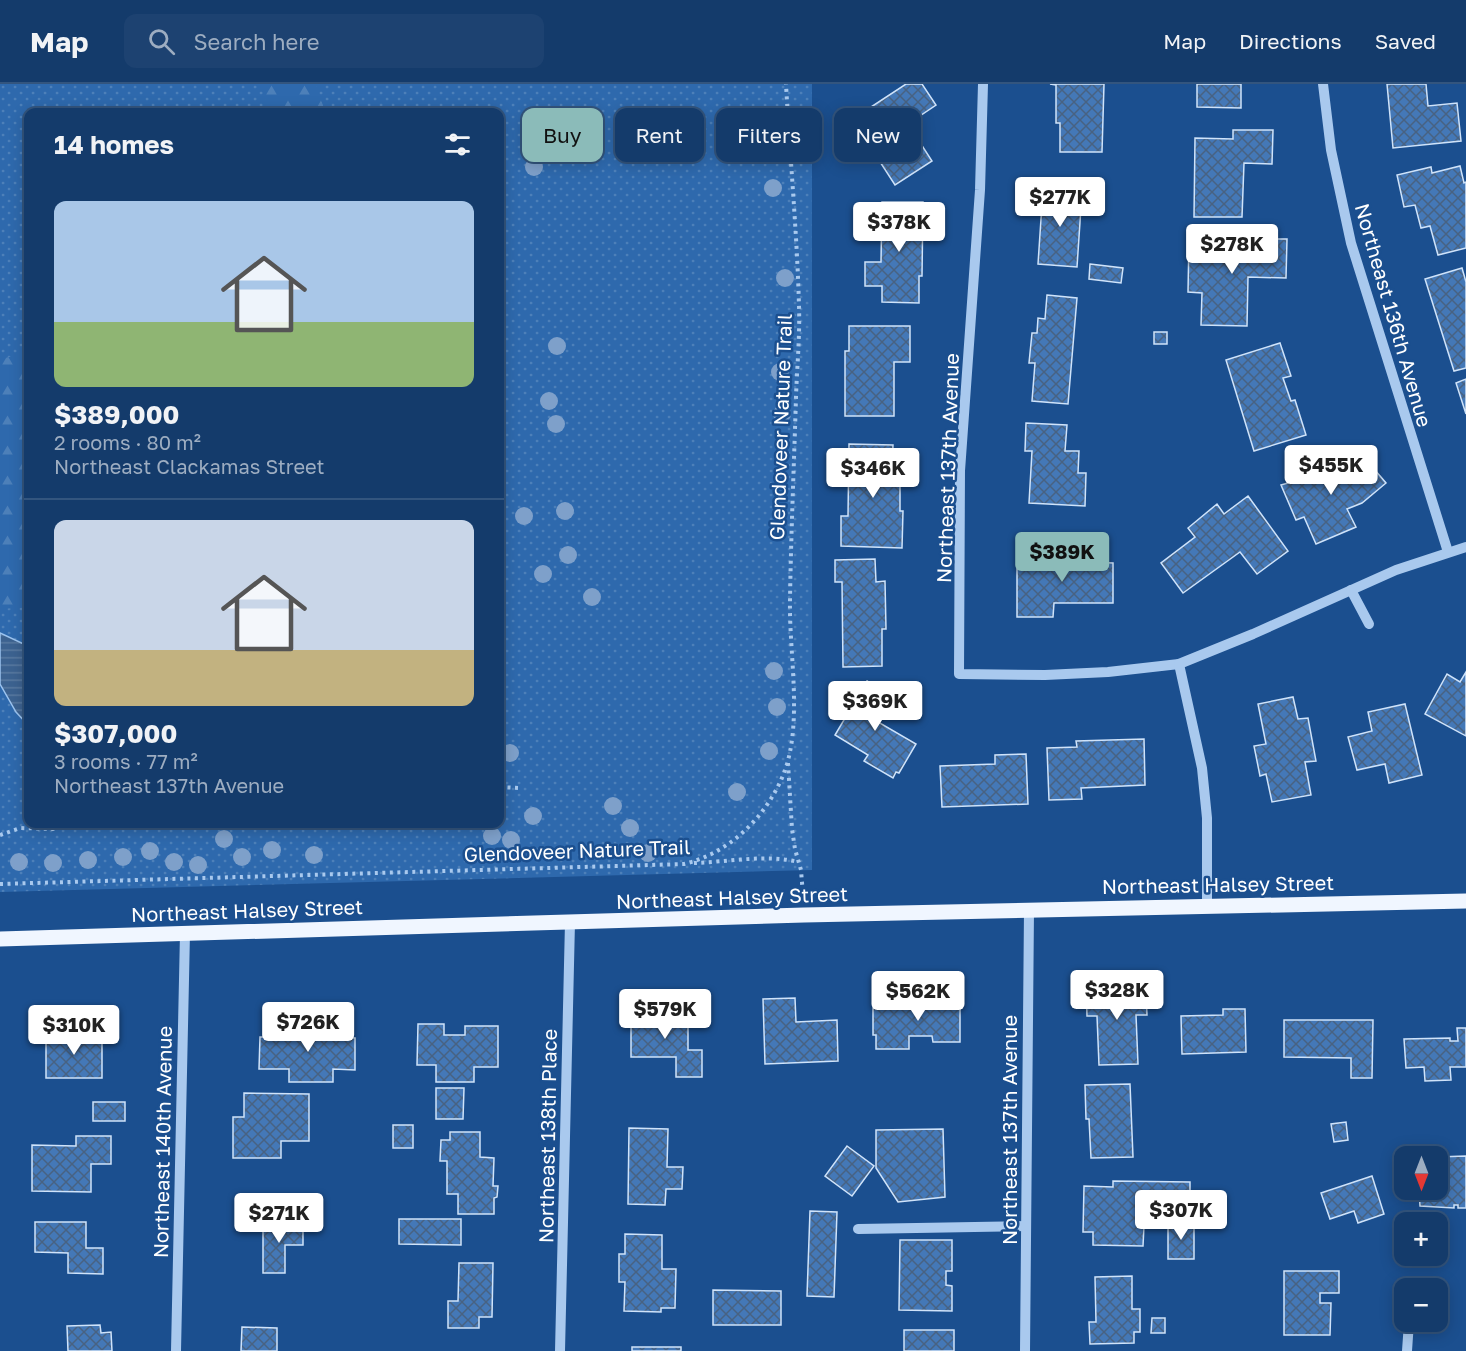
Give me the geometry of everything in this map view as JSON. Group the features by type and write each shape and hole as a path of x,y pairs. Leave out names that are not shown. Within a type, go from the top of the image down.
{"main road":[{"name":"Northeast Halsey Street","path":"0,939 804,915 1466,901"}],"street":[{"name":"Northeast 137th Avenue","path":"983,84 980,190 960,471 959,674 1045,675 1108,672 1179,664"},
{"name":"Northeast 136th Avenue","path":"1323,84 1331,150 1351,243 1448,552"},
{"path":"1207,905 1207,818 1202,768 1179,664 1253,634 1396,570 1466,547"},
{"path":"1352,590 1369,624"},
{"name":"Northeast 137th Avenue","path":"1025,1351 1029,910"},
{"name":"Northeast 138th Place","path":"560,1351 570,922"},
{"name":"Northeast 140th Avenue","path":"176,1351 185,933"},
{"path":"858,1229 1026,1226"},
{"path":"1407,1351 1408,1332"}],"path":[{"name":"Glendoveer Nature Trail","path":"0,884 684,864 715,854 749,827 777,787 788,759 793,690 789,617 799,308 786,84"},
{"path":"788,759 792,829 801,870 804,915"},
{"path":"504,787 519,788"},
{"path":"0,835 20,828 59,828"},
{"path":"684,864 761,858 798,862"}],"green space":[{"path":"0,84 812,84 812,108 716,108 716,162 812,162 812,870 0,892"},
{"path":"263,84 316,84 324,108 266,108"},
{"path":"24,354 24,607 0,609 0,359"}],"shaded area":[{"path":"0,633 24,644 24,721 16,712 0,684"}],"building":[{"path":"906,84 922,84 936,105 921,115 921,108 871,107"},
{"path":"1050,84 1104,84 1102,152 1060,152 1060,123 1056,123 1056,85"},
{"path":"1197,84 1241,84 1241,108 1197,107"},
{"path":"1387,84 1426,84 1428,106 1457,103 1461,141 1393,148"},
{"path":"1233,130 1273,130 1272,164 1244,163 1242,217 1194,217 1195,138 1233,139"},
{"path":"921,144 932,161 895,185 880,162 921,162"},
{"path":"1460,166 1464,183 1466,182 1466,248 1438,255 1430,226 1421,228 1415,205 1404,207 1397,175 1431,167 1432,173"},
{"path":"1043,189 1082,192 1077,267 1038,264"},
{"path":"882,202 923,202 922,276 919,276 919,303 882,302 882,286 865,286 865,262 881,262"},
{"path":"1189,239 1287,239 1286,278 1248,277 1247,326 1201,325 1202,293 1188,292"},
{"path":"1090,264 1123,268 1121,283 1089,279"},
{"path":"1462,268 1466,282 1466,368 1454,371 1425,279"},
{"path":"1047,295 1077,298 1068,404 1032,401 1035,363 1029,363 1032,333 1037,333 1038,318 1045,319"},
{"path":"849,326 910,326 910,362 894,362 894,416 845,416 845,351 849,351"},
{"path":"1154,332 1167,332 1167,344 1154,344"},
{"path":"1280,343 1291,376 1283,378 1291,401 1295,400 1306,435 1254,451 1226,360"},
{"path":"1466,379 1466,414 1456,383"},
{"path":"1026,423 1067,425 1065,451 1079,451 1078,473 1086,473 1085,506 1029,503 1032,451 1025,451"},
{"path":"849,444 893,445 892,474 900,474 900,511 903,511 902,548 841,546 841,516 848,516"},
{"path":"1363,456 1386,483 1362,503 1347,509 1356,527 1316,544 1304,517 1296,520 1281,485 1288,483 1287,478 1328,459 1335,474 1341,474"},
{"path":"1248,496 1288,551 1257,574 1240,552 1183,593 1161,563 1195,537 1188,528 1217,504 1224,514"},
{"path":"1040,552 1087,552 1087,562 1113,563 1113,603 1054,603 1053,617 1017,617 1017,562 1040,562"},
{"path":"875,559 876,582 885,581 886,629 882,629 882,666 843,667 842,582 835,582 835,560"},
{"path":"1466,672 1466,736 1425,714 1447,674 1460,682"},
{"path":"867,681 893,697 878,722 916,744 899,773 896,772 893,778 864,761 868,755 835,735"},
{"path":"1293,697 1298,719 1308,718 1316,761 1305,762 1311,795 1272,802 1266,774 1260,776 1254,746 1266,744 1258,704"},
{"path":"1405,704 1422,775 1389,783 1385,764 1357,770 1348,737 1372,731 1368,712"},
{"path":"1144,739 1145,785 1081,788 1082,799 1049,800 1047,748 1077,747 1076,741"},
{"path":"1026,754 1028,804 942,807 940,766 995,764 995,755"},
{"path":"1134,984 1134,990 1146,990 1147,1015 1136,1015 1138,1064 1099,1065 1097,1016 1087,1016 1086,985"},
{"path":"960,993 960,1042 933,1042 932,1036 909,1036 909,1049 876,1049 876,1035 873,1035 873,1005 928,1004 928,994"},
{"path":"795,998 796,1022 837,1020 838,1061 765,1064 763,999"},
{"path":"1223,1009 1245,1009 1246,1052 1182,1054 1181,1016 1223,1015"},
{"path":"631,1011 688,1012 688,1050 702,1050 702,1077 676,1077 676,1057 631,1057"},
{"path":"295,1019 325,1019 325,1037 355,1038 355,1070 333,1069 333,1082 289,1082 289,1069 259,1069 260,1037 295,1037"},
{"path":"1284,1020 1373,1020 1372,1078 1351,1078 1351,1058 1284,1057"},
{"path":"418,1024 444,1024 444,1035 465,1035 465,1026 498,1026 498,1067 474,1067 474,1082 436,1082 436,1065 417,1065"},
{"path":"1457,1028 1466,1028 1466,1067 1450,1067 1451,1080 1425,1081 1424,1067 1406,1068 1404,1039 1450,1038 1450,1041 1458,1041"},
{"path":"46,1034 102,1034 102,1078 46,1078"},
{"path":"1130,1084 1133,1157 1091,1158 1085,1085"},
{"path":"436,1088 464,1088 463,1119 436,1119"},
{"path":"244,1093 309,1094 309,1141 281,1141 281,1158 233,1158 233,1117 244,1117"},
{"path":"93,1102 125,1102 125,1121 93,1121"},
{"path":"1346,1122 1348,1140 1334,1142 1331,1124"},
{"path":"393,1125 413,1125 413,1148 393,1148"},
{"path":"629,1128 668,1129 667,1167 683,1167 682,1189 666,1189 665,1205 628,1204"},
{"path":"943,1129 945,1197 898,1202 876,1168 876,1130"},
{"path":"450,1132 480,1132 480,1157 494,1158 493,1186 498,1186 497,1197 494,1198 494,1214 458,1214 458,1194 447,1194 447,1161 440,1161 441,1140 450,1140"},
{"path":"76,1136 111,1136 111,1164 91,1164 91,1192 32,1191 32,1145 76,1146"},
{"path":"847,1146 874,1166 852,1196 825,1176"},
{"path":"1466,1156 1466,1208 1458,1208 1458,1205 1454,1205 1454,1208 1420,1206 1420,1200 1448,1200 1448,1157"},
{"path":"1372,1176 1384,1214 1358,1223 1354,1211 1330,1219 1321,1193"},
{"path":"1113,1181 1190,1182 1190,1212 1156,1213 1155,1226 1144,1226 1143,1246 1093,1245 1093,1232 1083,1232 1084,1186 1113,1187"},
{"path":"810,1211 837,1212 834,1297 807,1296"},
{"path":"399,1219 461,1219 461,1245 399,1244"},
{"path":"35,1222 86,1222 86,1248 103,1248 103,1274 68,1273 68,1253 35,1252"},
{"path":"263,1222 303,1223 303,1245 285,1245 285,1273 263,1273"},
{"path":"1168,1223 1194,1223 1194,1259 1168,1259"},
{"path":"625,1234 662,1235 662,1269 676,1269 675,1308 661,1308 661,1312 624,1311 625,1282 619,1282 619,1254 625,1254"},
{"path":"900,1240 952,1240 952,1271 946,1271 946,1285 952,1286 952,1311 899,1310"},
{"path":"459,1263 493,1263 492,1317 479,1317 479,1328 448,1328 448,1301 458,1301"},
{"path":"1284,1271 1339,1271 1339,1293 1320,1293 1320,1303 1331,1303 1330,1335 1284,1335"},
{"path":"1132,1276 1132,1309 1140,1309 1140,1332 1134,1332 1134,1343 1090,1344 1089,1322 1096,1322 1095,1277"},
{"path":"713,1290 781,1291 781,1325 713,1325"},
{"path":"1152,1318 1165,1318 1165,1333 1151,1333"},
{"path":"100,1325 101,1333 111,1332 112,1351 68,1351 67,1326"},
{"path":"242,1327 277,1328 277,1351 241,1351"},
{"path":"904,1330 954,1330 954,1351 904,1351"},
{"path":"632,1347 681,1347 681,1351 632,1351"}]}
